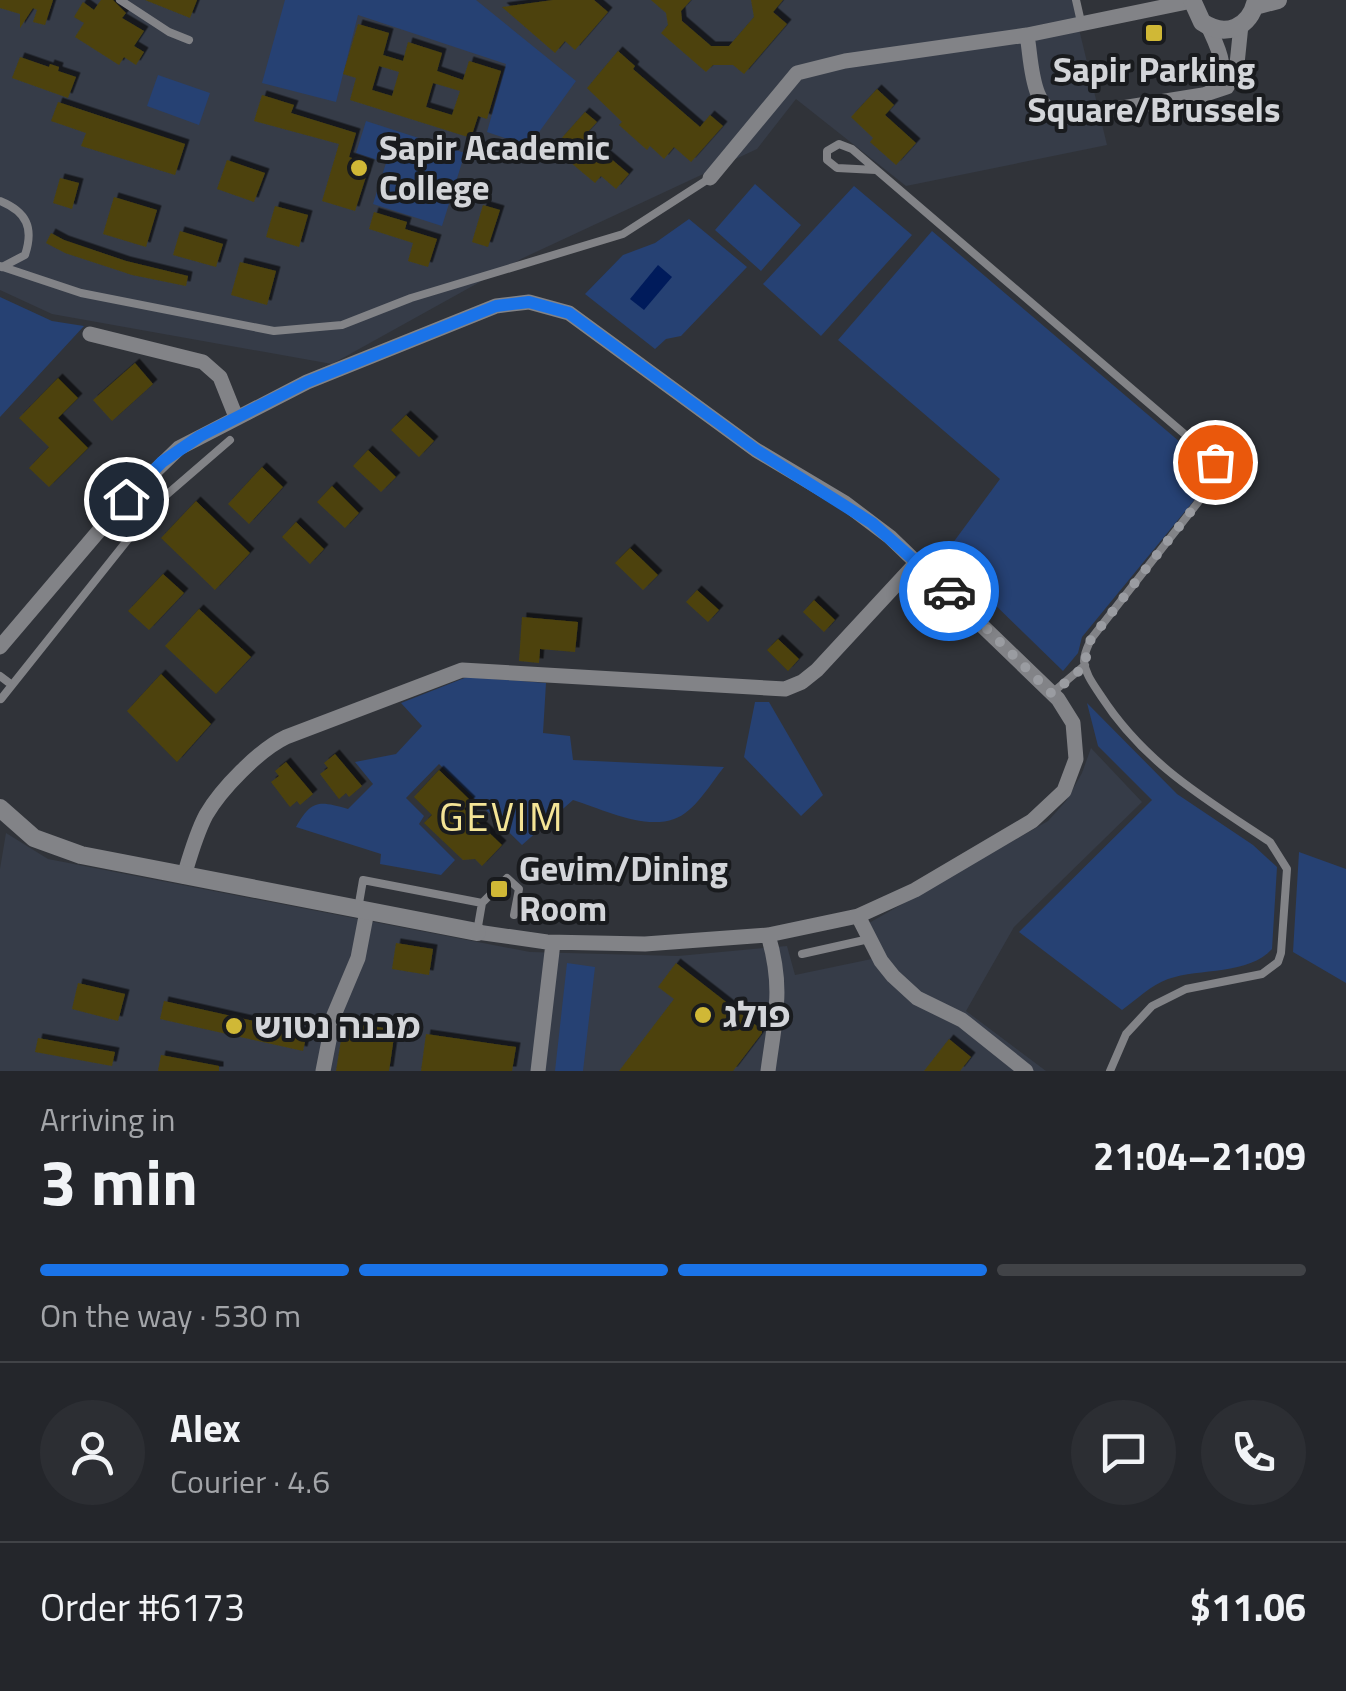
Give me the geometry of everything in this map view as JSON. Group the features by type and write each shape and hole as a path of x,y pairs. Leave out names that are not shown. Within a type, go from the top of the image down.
{"street":[{"path":"1026,35 1039,101 1056,116 1203,95 1227,87 1233,76 1241,26 1256,3 1278,0"},
{"path":"710,178 796,73 845,61 1026,35 1192,1 1197,16 1208,26 1223,69 1220,82 1203,95"},
{"path":"1208,26 1225,30 1241,26"},
{"path":"0,647 144,478 179,448 307,382 496,306 542,303 569,313 756,450 858,513 918,562 1052,694 1073,723 1076,739 1072,775 1054,803 1032,821 915,890 858,916 768,935 645,944 553,942 477,932 60,850 22,830 0,808"},
{"path":"90,334 204,362 220,376 236,417"},
{"path":"184,876 208,811 257,756 286,736 462,670 784,689 817,670 918,562"},
{"path":"323,1071 334,1015 358,958 362,910"},
{"path":"858,916 881,961 918,998 962,1020 1026,1071"},
{"path":"768,935 779,988 768,1071"},
{"path":"538,1071 553,942"}],"lane":[{"path":"120,0 169,32 189,40"},
{"path":"1076,0 1081,22"},
{"path":"876,170 837,168 827,160 827,151 845,145 876,170 1215,462 1218,469 1210,487 1091,639 1086,665 1089,678 1138,745 1173,777 1270,842 1287,869 1282,953 1278,962 1262,974 1186,988 1152,1006 1126,1034 1110,1071"},
{"path":"1,267 82,293 274,331 342,325 412,298 624,234 710,178"},
{"path":"0,202 24,216 30,228 25,256 1,267"},
{"path":"1,699 157,503 230,440"},
{"path":"1052,694 1086,665"},
{"path":"0,676 12,685"},
{"path":"477,932 482,903 508,878 519,889 514,916"},
{"path":"362,910 363,880 482,903"},
{"path":"802,954 869,939"}],"shaded area":[{"name":"Sapir Academic College","path":"0,0 1072,0 1107,145 906,186 796,99 757,149 523,258 332,364 52,314 0,290"},
{"path":"285,0 476,0 576,81 529,146 487,132 506,64 358,15 336,102 262,83"},
{"path":"158,75 210,93 199,125 147,106"},
{"path":"366,121 465,153 442,226 373,204 386,163 356,153"},
{"path":"755,184 801,225 761,271 715,230"},
{"path":"854,186 912,235 821,336 763,284"},
{"path":"689,219 747,267 681,336 666,339 655,349 585,294 623,255 655,243"},
{"path":"932,231 1207,465 1205,487 1082,637 1078,653 1063,671 944,555 1000,479 838,340"},
{"path":"658,265 672,277 644,310 630,299"},
{"path":"0,297 52,321 84,326 0,417"},
{"path":"467,677 546,683 543,733 570,736 573,760 724,767 695,804 674,819 637,820 573,800 522,845 439,764 406,798 424,816 419,824 455,860 441,875 380,864 381,854 296,827 317,804 348,809 373,784 355,762 396,754 422,726 401,703"},
{"path":"755,702 769,702 823,795 801,816 744,757"},
{"path":"1087,703 1177,794 1253,845 1277,867 1272,949 1251,963 1168,979 1122,1010 1019,932 1152,800 1098,746"},
{"path":"1091,748 1142,802 1014,927 966,1011 1046,1071 0,1071 0,869 6,833 48,859 530,952 678,956 787,946 795,975 886,956 869,923 1048,821 1066,801"},
{"path":"1299,852 1346,869 1346,983 1293,952"},
{"path":"567,963 595,967 583,1071 555,1071"}],"building":[{"path":"0,0 53,0 45,25 33,22 37,10 33,8 20,28 20,14 0,8"},
{"path":"101,0 113,0 126,13 122,18 144,31 134,46 144,52 136,65 124,57 119,65 75,37 84,23 74,17 83,2 94,10"},
{"path":"145,0 197,0 190,18"},
{"path":"553,0 594,0 608,12 575,50 565,41 555,53 502,7"},
{"path":"651,0 691,0 681,11 682,21 711,46 729,46 754,17 751,0 783,0 773,12 787,24 744,74 733,65 713,65 706,72 661,33 668,25 666,13"},
{"path":"358,24 389,33 383,55 403,61 408,42 442,53 437,71 463,80 469,61 501,71 487,119 478,116 471,138 350,100 356,78 343,74","holes":["379,66 399,72 392,96 372,90","433,83 460,91 452,115 426,107"]},
{"path":"618,51 635,66 633,69 700,127 710,115 723,126 691,162 674,147 664,159 650,146 647,150 587,88"},
{"path":"20,57 59,67 58,71 76,77 68,98 12,78"},
{"path":"877,89 894,105 885,115 916,143 896,165 870,142 873,138 851,117"},
{"path":"262,95 294,105 291,113 356,133 349,157 370,164 355,211 322,201 339,144 254,121"},
{"path":"58,102 185,144 175,175 81,146 86,133 51,121"},
{"path":"585,112 597,122 584,136 629,174 616,189 601,176 595,183 570,162 577,155 560,140"},
{"path":"227,160 265,173 254,202 217,189"},
{"path":"60,178 79,183 72,209 53,203"},
{"path":"114,197 157,210 146,247 103,234"},
{"path":"483,205 500,210 488,247 472,242"},
{"path":"275,206 308,215 299,247 266,237"},
{"path":"374,212 407,222 405,229 437,239 428,267 408,261 413,243 369,229"},
{"path":"180,231 223,244 216,267 173,255"},
{"path":"51,233 126,261 188,276 186,286 132,275 65,253 46,243"},
{"path":"240,262 276,271 267,305 231,295"},
{"path":"135,363 153,384 112,421 93,400"},
{"path":"58,378 78,398 58,418 88,448 49,487 29,468 49,447 19,418"},
{"path":"406,415 434,441 419,457 391,430"},
{"path":"368,450 396,477 381,492 353,466"},
{"path":"262,467 283,487 249,524 228,504"},
{"path":"332,486 359,513 345,528 317,502"},
{"path":"196,501 250,553 215,590 161,538"},
{"path":"296,522 324,549 310,564 282,537"},
{"path":"630,548 658,575 643,590 615,563"},
{"path":"163,574 184,593 149,630 128,611"},
{"path":"697,590 719,610 708,622 686,602"},
{"path":"814,600 835,620 824,632 803,612"},
{"path":"199,609 251,657 216,694 165,646"},
{"path":"522,617 578,622 575,652 540,649 539,663 519,661"},
{"path":"778,639 799,659 788,671 767,650"},
{"path":"161,674 211,724 177,762 127,711"},
{"path":"335,754 362,786 349,797 346,793 339,799 320,774 328,768 324,763"},
{"path":"286,762 313,794 300,805 297,801 290,807 271,782 279,776 275,771"},
{"path":"439,770 471,801 464,809 502,845 482,866 475,859 463,860 424,823 432,815 414,797"},
{"path":"396,943 433,949 429,975 392,969"},
{"name":"פולג","path":"676,963 762,1033 733,1071 619,1071 674,999 658,987"},
{"path":"78,983 125,994 118,1021 72,1009"},
{"name":"מבנה נטוש","path":"164,1001 307,1033 303,1051 160,1019"},
{"path":"344,1021 395,1030 389,1071 336,1071"},
{"path":"426,1034 516,1047 512,1071 421,1071"},
{"path":"38,1038 115,1052 112,1066 35,1052"},
{"path":"949,1039 971,1057 960,1071 924,1071"},
{"name":"מבנה נטוש","path":"161,1055 219,1066 219,1071 158,1071"}],"way so far":[{"path":"949,591 1052,694 1086,665 1091,639 1210,487 1218,469 1215,462"}],"place":[{"name":"Sapir Parking Square/Brussels","path":"1154,33"},
{"name":"Sapir Academic College","path":"359,168"},
{"name":"Gevim/Dining Room","path":"499,889"},
{"name":"פולג","path":"703,1015"},
{"name":"מבנה נטוש","path":"234,1026"}],"district":[{"name":"GEVIM","path":"502,817"}],"route":[{"path":"126,499 179,448 307,382 496,306 542,303 569,313 756,450 872,523 949,591"}]}
